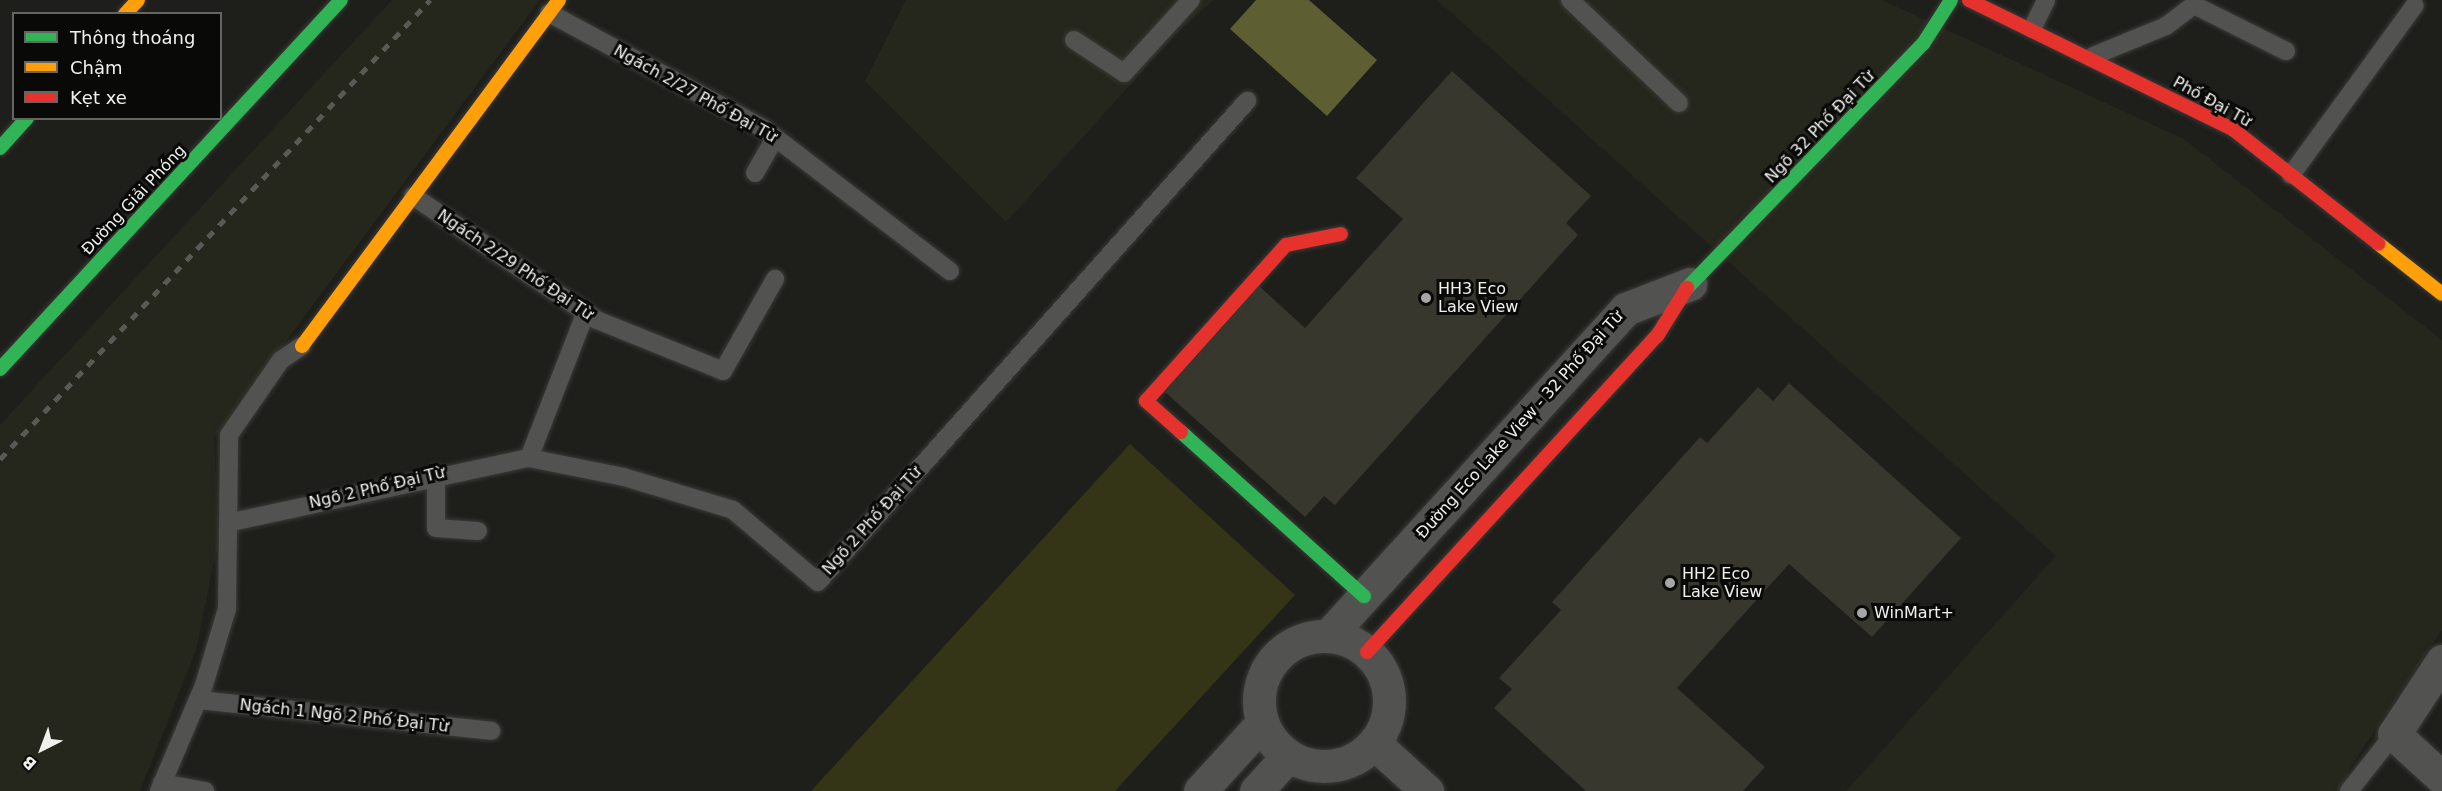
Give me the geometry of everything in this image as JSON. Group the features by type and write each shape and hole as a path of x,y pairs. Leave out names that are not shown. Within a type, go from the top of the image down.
{"street":[{"path":"127,12 138,0"},
{"name":"Đường Giải Phóng","path":"0,369 341,0"},
{"name":"Ngõ 32 Phố Đại Từ","path":"1697,277 1923,44 1951,0"},
{"name":"Phố Đại Từ","path":"1969,0 2092,57 2234,130 2442,294"},
{"path":"302,346 554,6"},
{"path":"2,143 25,120"},
{"path":"1341,234 1286,244 1146,401 1364,596"},
{"path":"1366,652 1657,336 1697,277"},
{"name":"Đường Eco Lake View - 32 Phố Đại Từ","path":"1329,635 1626,309 1697,277"},
{"path":"1329,635 1366,652 1387,686 1384,726 1374,743 1360,756 1324,767 1288,756 1262,723 1261,680 1271,661 1287,646 1329,635"},
{"path":"2442,661 2394,734 2442,778"},
{"path":"1200,791 1262,723"},
{"path":"1374,743 1427,791"},
{"path":"1256,791 1288,756"}],"lane":[{"path":"1074,40 1124,73 1191,0"},
{"path":"1570,0 1679,103"},
{"path":"2032,29 2046,0"},
{"path":"2092,57 2166,26 2194,5 2286,51"},
{"path":"2291,175 2415,5"},
{"name":"Ngách 2/27 Phố Đại Từ","path":"554,6 775,138 950,271"},
{"name":"Ngõ 2 Phố Đại Từ","path":"232,522 436,474 529,458 624,477 733,510 818,582 1247,101"},
{"path":"755,173 775,138"},
{"name":"Ngách 2/29 Phố Đại Từ","path":"412,196 586,312 723,371 775,279"},
{"path":"529,458 586,312"},
{"path":"205,791 160,787 198,700 227,609 232,522 229,435 281,360 302,346"},
{"path":"436,474 435,528 478,531"},
{"name":"Ngách 1 Ngõ 2 Phố Đại Từ","path":"198,700 491,731"},
{"path":"2349,791 2394,734"}],"shaded area":[{"path":"392,0 540,0 214,438 219,538 196,650 140,791 0,791 0,425"},
{"path":"906,0 1214,0 1179,31 1006,222 865,81"},
{"path":"1256,0 1309,0 1377,60 1327,116 1230,29"},
{"path":"1437,0 1882,0 2184,139 2442,340 2442,630 2348,771 2355,791 1846,791 2056,556"},
{"path":"1130,444 1295,595 1115,791 811,791"}],"building":[{"name":"HH3 Eco Lake View","path":"1452,71 1591,196 1566,223 1578,235 1335,505 1324,496 1305,517 1165,392 1259,286 1305,328 1403,219 1356,178"},
{"name":"HH2 Eco Lake View","path":"1789,383 1961,538 1872,637 1789,564 1677,688 1765,767 1743,791 1586,791 1494,708 1512,689 1499,678 1561,610 1552,602 1700,437 1707,443 1758,387 1773,401"}],"railway":[{"path":"0,459 430,0"}],"traffic: fast":[{"path":"0,369 341,0"},
{"path":"1687,288 1923,44 1951,0"},
{"path":"0,148 25,120"},
{"path":"1181,432 1364,596"}],"traffic: slow":[{"path":"127,12 138,0"},
{"path":"302,346 559,0"},
{"path":"2379,244 2442,294"}],"traffic: jam":[{"path":"1969,0 2234,130 2379,244"},
{"path":"1181,432 1146,401 1286,245 1341,234"},
{"path":"1367,652 1657,336 1687,288"}],"place":[{"name":"HH3 Eco Lake View","path":"1426,298"},
{"name":"HH2 Eco Lake View","path":"1670,583"},
{"name":"WinMart+","path":"1862,613"}]}
